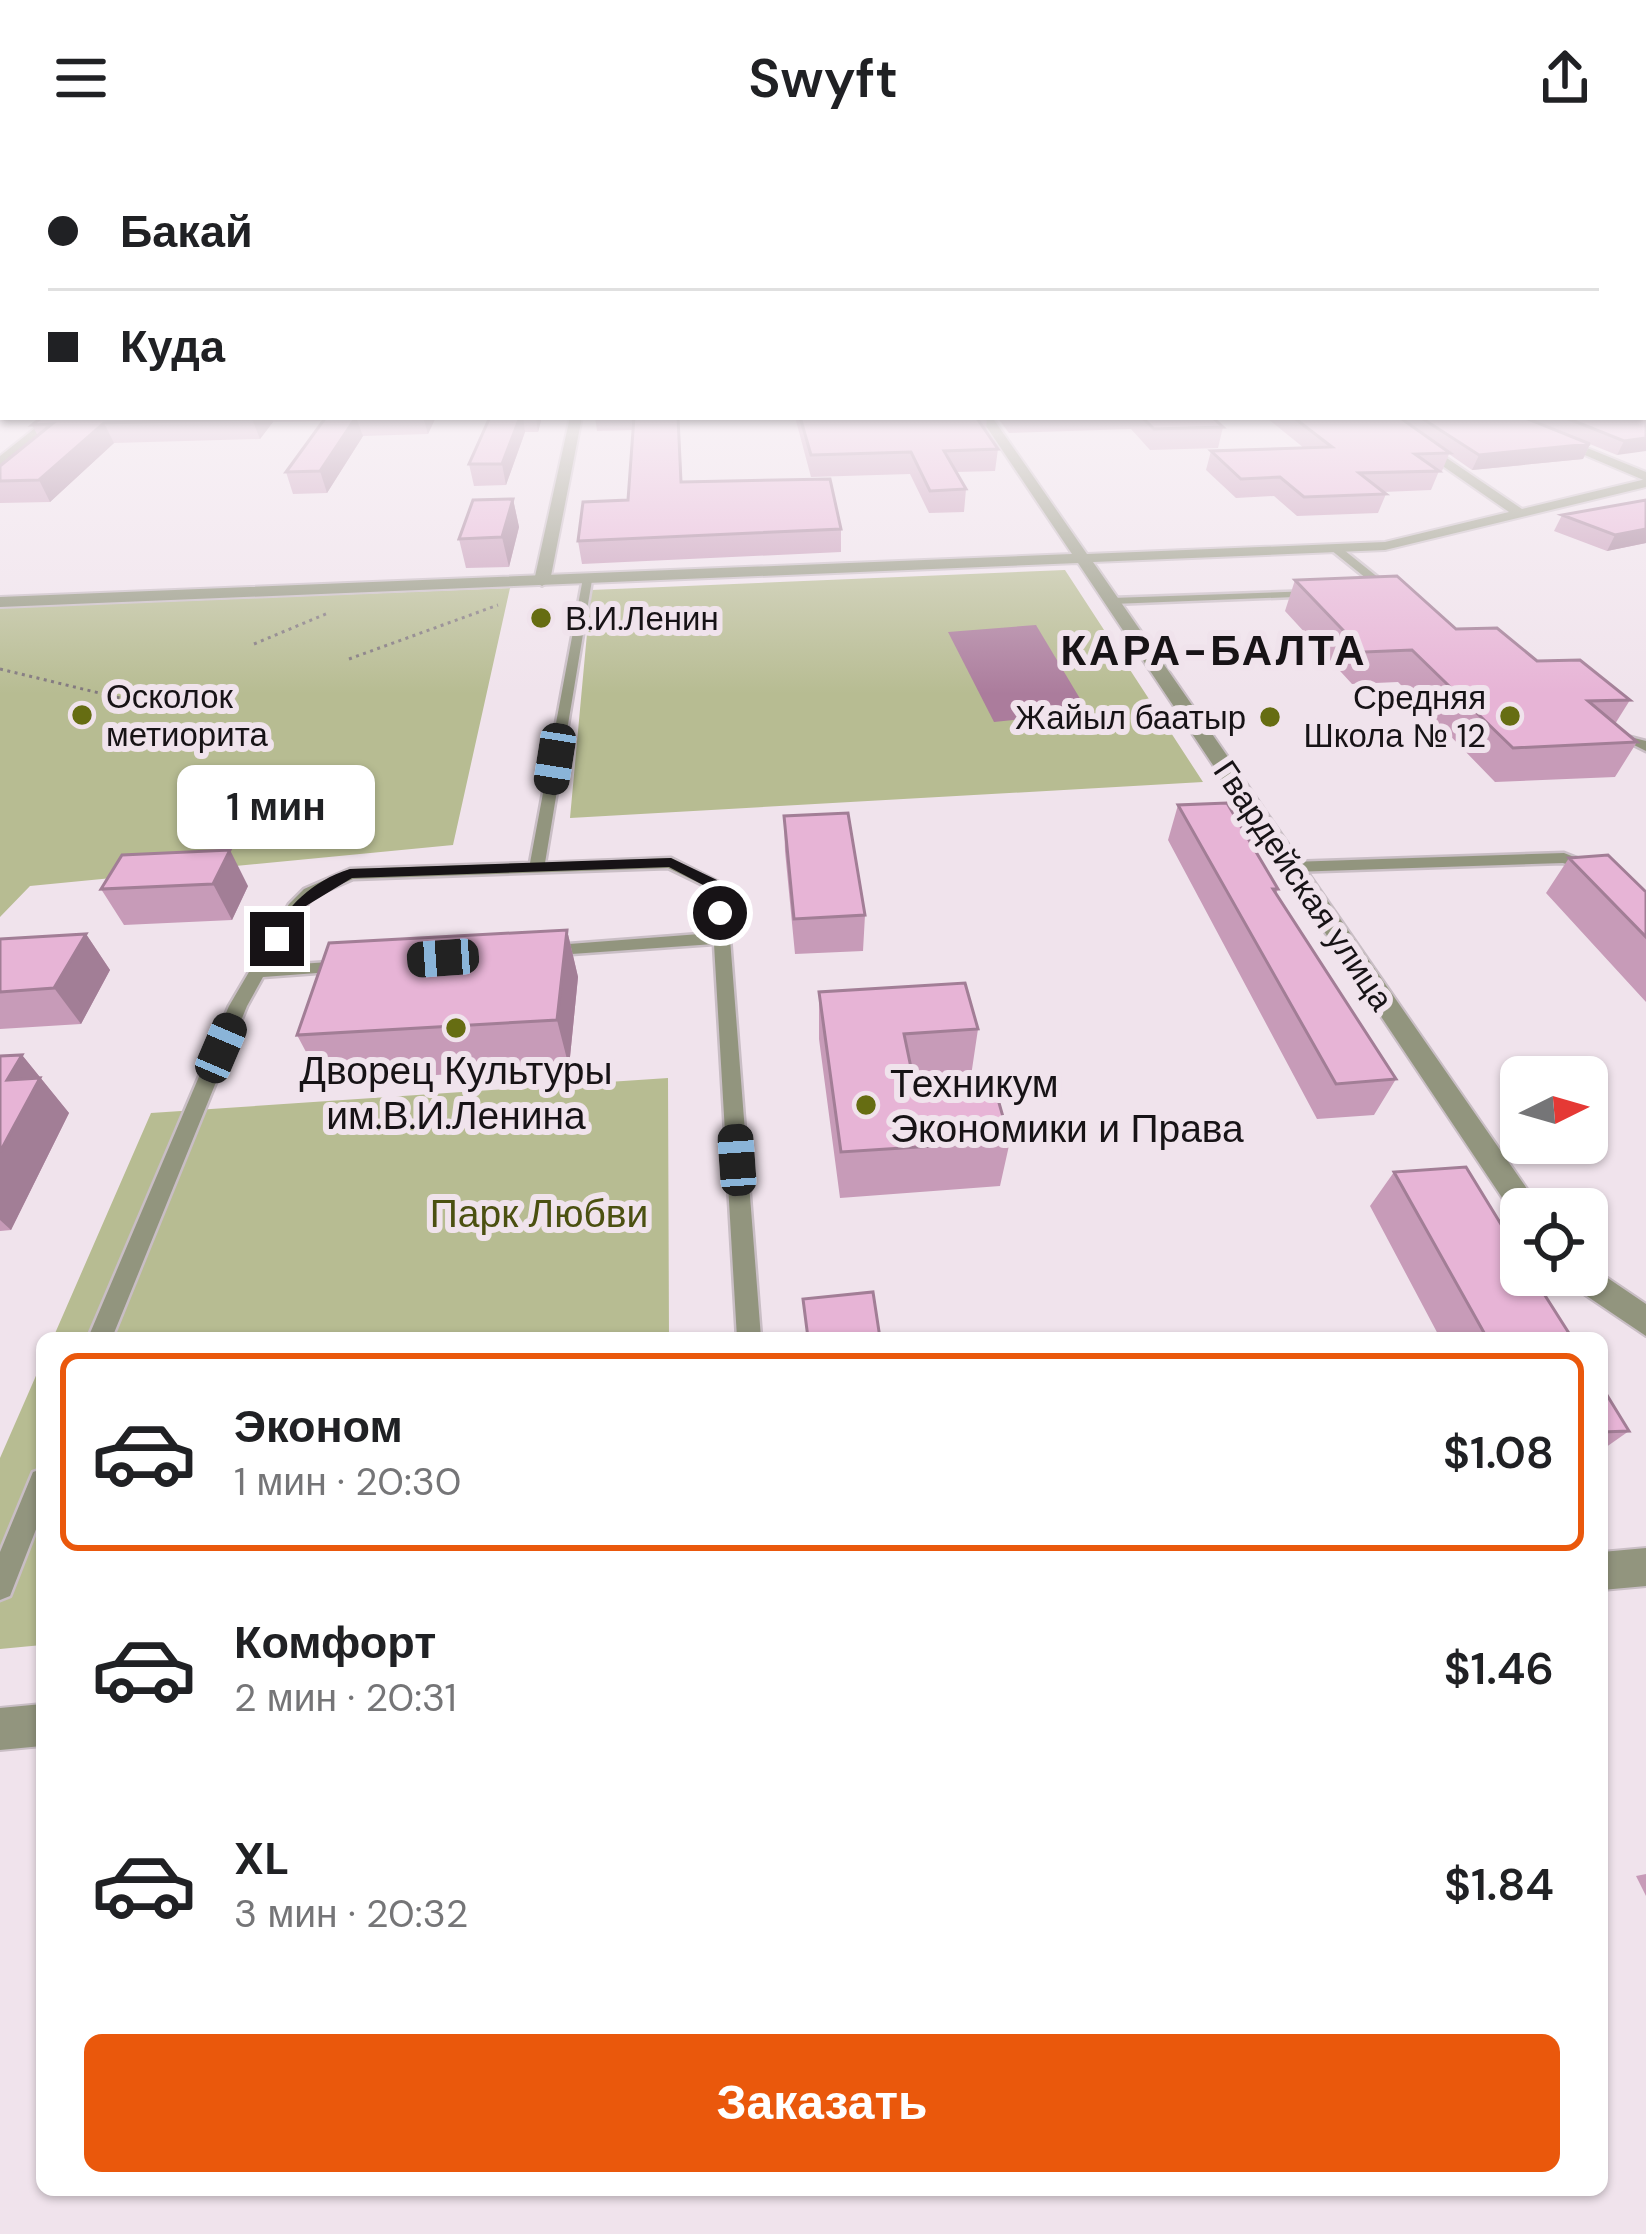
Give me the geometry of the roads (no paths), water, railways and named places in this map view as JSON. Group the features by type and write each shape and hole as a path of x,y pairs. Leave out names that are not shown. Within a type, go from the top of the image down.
{"street":[{"path":"542,581 559,500"},
{"name":"Гвардейская улица","path":"1043,500 1512,1188"},
{"path":"1501,500 1517,511"},
{"path":"0,602 1385,546 1563,500"},
{"path":"1608,1295 1646,1322"},
{"path":"1608,1570 1646,1567"},
{"path":"0,1729 36,1726"}],"lane":[{"path":"1336,548 1405,604"},
{"path":"537,866 586,580"},
{"path":"1366,592 1389,591"},
{"path":"1112,601 1320,594"},
{"path":"1291,867 1564,858 1589,865 1606,878"},
{"path":"102,1332 238,1006 296,907 310,892 350,874 671,863 712,884 722,938 749,1332"},
{"path":"513,953 722,938"},
{"path":"258,972 374,964"},
{"path":"0,1586 36,1495"}],"place":[{"name":"В.И.Ленин","path":"541,618"},
{"name":"Осколок метиорита","path":"82,715"},
{"name":"Средняя Школа № 12","path":"1510,716"},
{"name":"Жайыл баатыр","path":"1270,717"},
{"name":"Дворец Культуры им.В.И.Ленина","path":"456,1028"},
{"name":"Техникум Экономики и Права","path":"866,1105"}],"district":[{"name":"КАРА-БАЛТА","path":"1214,650"}],"park label":[{"name":"Парк Любви","path":"539,1213"}]}
